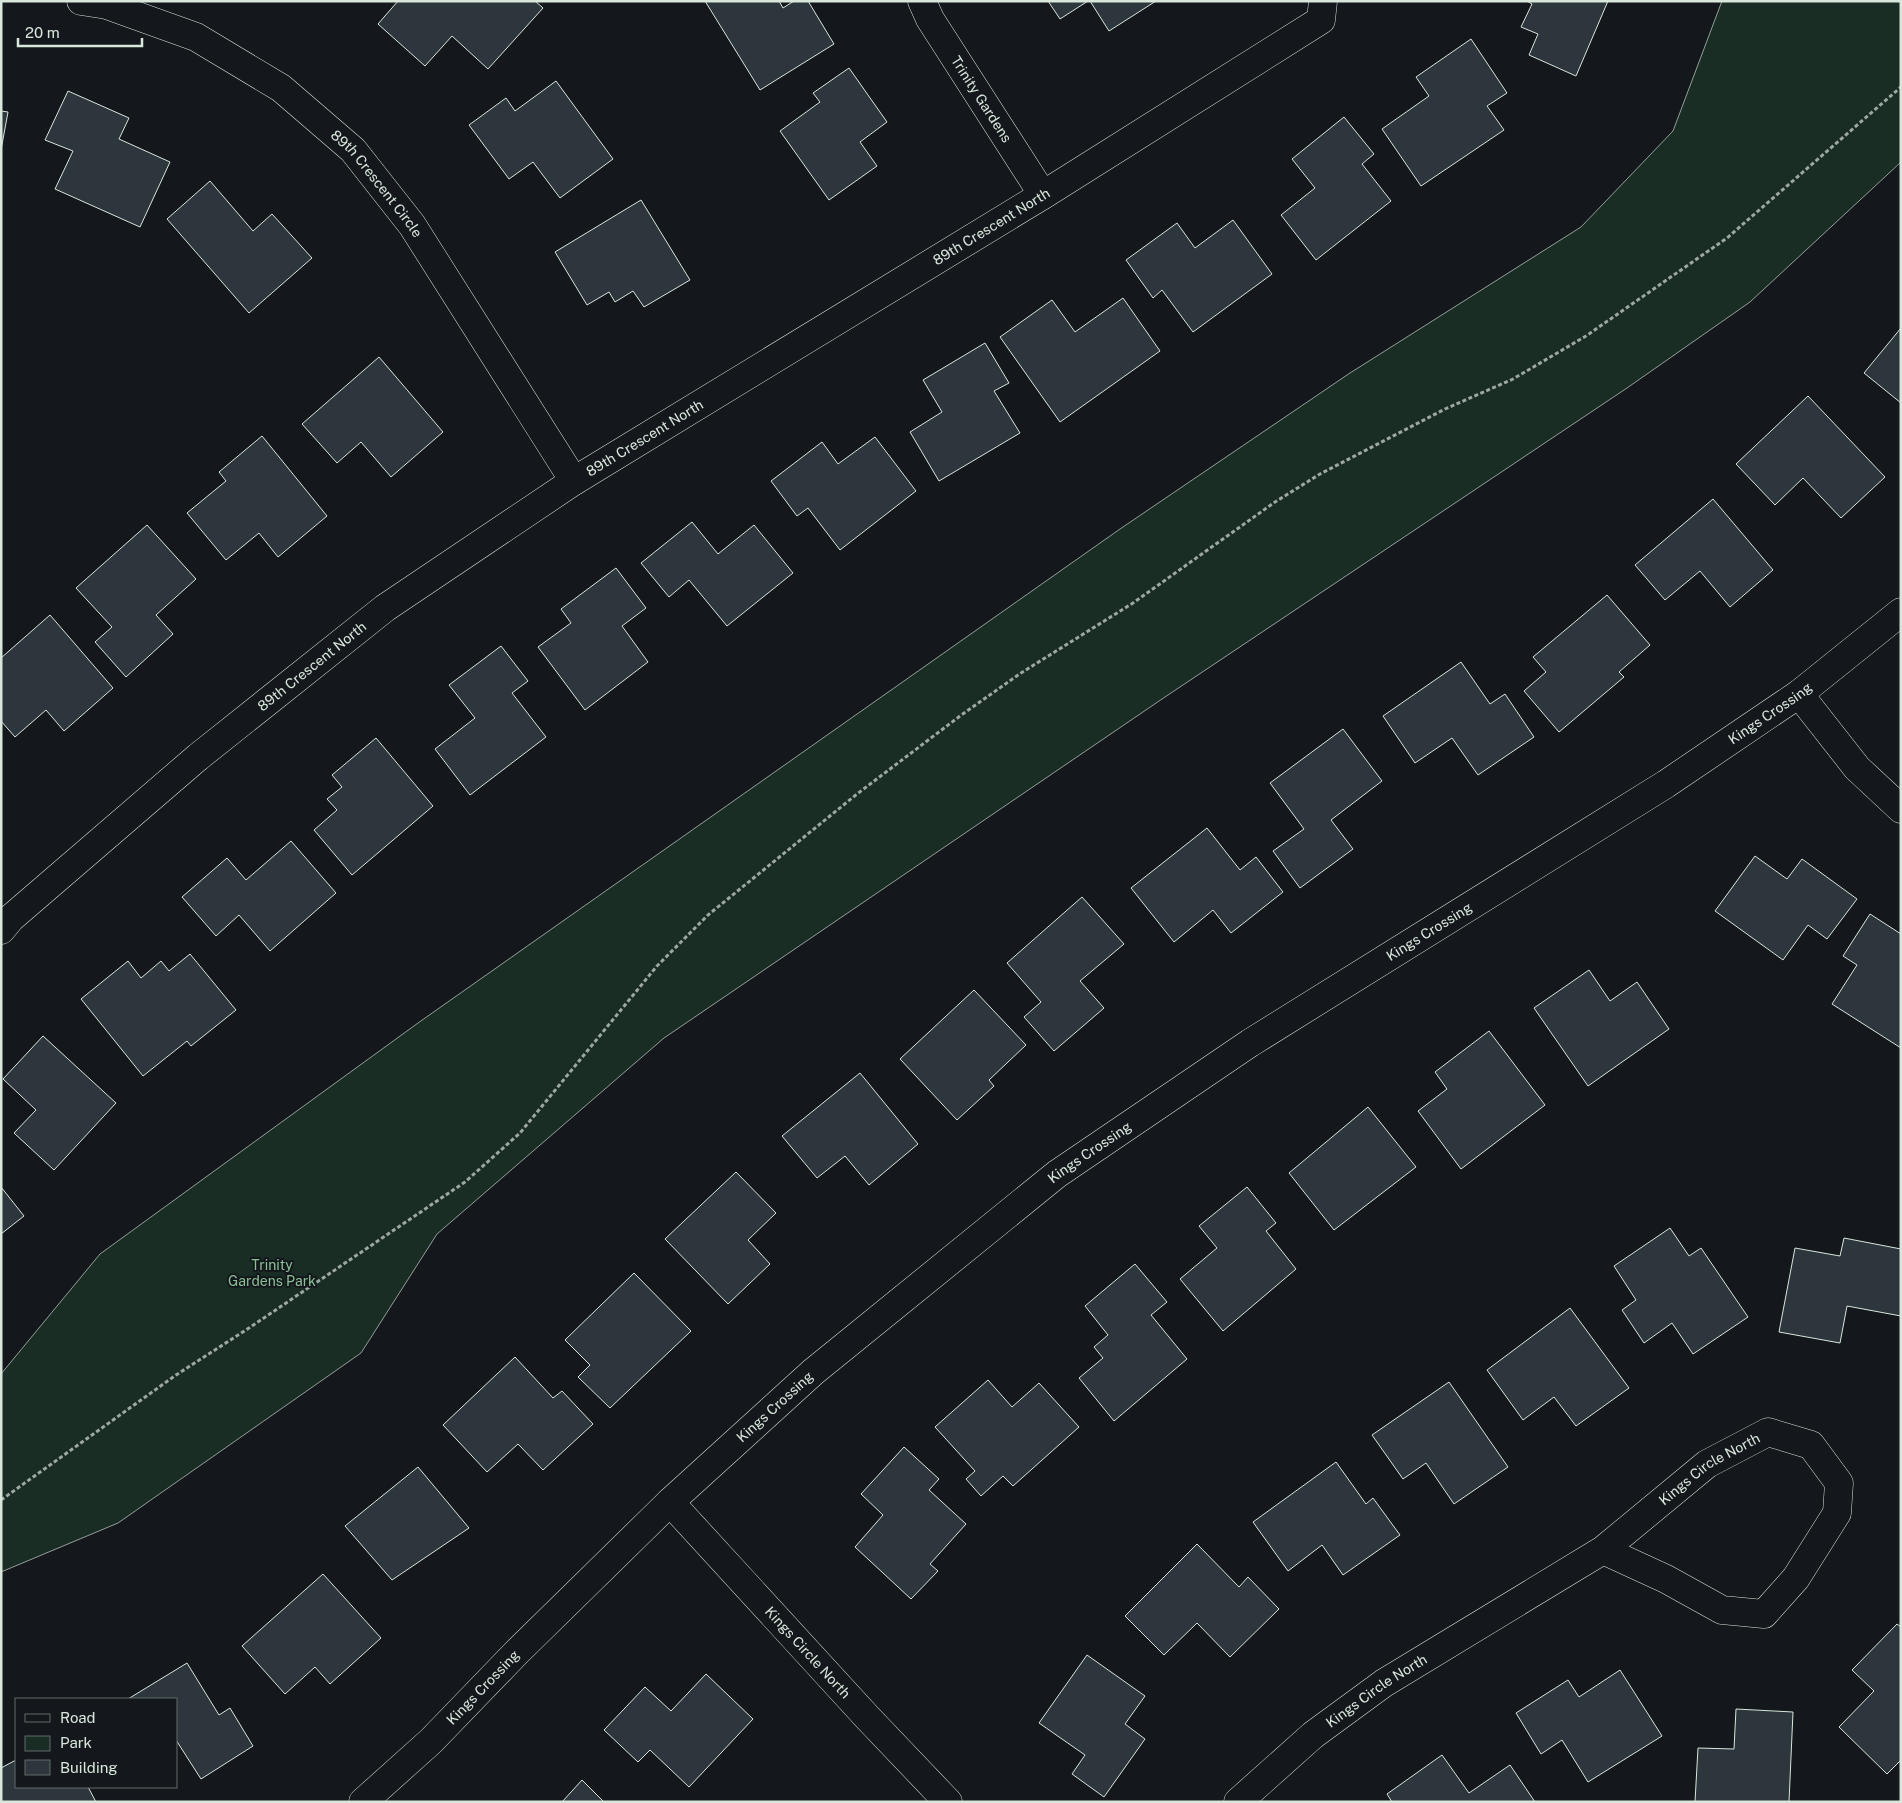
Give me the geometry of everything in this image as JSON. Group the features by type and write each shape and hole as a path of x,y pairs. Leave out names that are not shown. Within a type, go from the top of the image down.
{"street":[{"name":"89th Crescent Circle","path":"82,1 107,5 196,37 281,88 353,150 412,226 574,481"},
{"name":"Trinity Gardens","path":"922,1 930,19 1044,195"},
{"name":"89th Crescent North","path":"5,918 198,757 385,608 574,481 1044,195 1321,20 1323,1"},
{"name":"Kings Crossing","path":"363,1802 431,1741 516,1653 670,1502 813,1372 1057,1174 1250,1043 1666,784 1798,694 1901,612"},
{"path":"1798,694 1857,768 1901,809"},
{"name":"Kings Circle North","path":"1238,1802 1313,1735 1384,1683 1603,1550 1706,1464 1768,1432 1811,1445 1840,1483 1837,1513 1796,1578 1764,1614 1722,1610 1666,1579 1603,1550"},
{"name":"Kings Circle North","path":"670,1502 867,1717 948,1802"}],"path":[{"path":"1,1500 176,1375 249,1328 480,1170 520,1133 657,966 708,915 857,794 960,716 1021,673 1133,602 1305,483 1445,409 1513,379 1586,336 1727,238 1901,87"}],"green space":[{"name":"Trinity Gardens Park","path":"1722,1 1901,1 1901,162 1750,302 1627,388 1165,697 664,1038 437,1234 361,1353 118,1523 1,1572 1,1374 100,1254 418,1023 1120,529 1350,373 1581,227 1673,131"}],"building":[{"path":"398,1 535,1 543,8 488,69 452,36 425,66 378,24"},
{"path":"705,1 779,1 783,8 794,1 808,1 834,44 760,90"},
{"path":"1048,1 1088,1 1060,19"},
{"path":"1090,1 1156,1 1109,31"},
{"path":"1527,1 1608,1 1576,76 1529,55 1538,34 1521,27 1532,4"},
{"path":"1471,39 1507,93 1487,106 1504,130 1421,186 1382,129 1429,96 1416,77"},
{"path":"849,68 887,122 860,142 877,166 829,200 780,131 820,102 813,93"},
{"path":"556,81 613,159 560,198 533,162 509,179 469,125 506,98 515,111"},
{"path":"68,91 129,118 119,139 170,162 140,227 55,189 73,151 45,140"},
{"path":"1,111 8,112 1,150"},
{"path":"1344,117 1374,154 1362,164 1391,201 1316,260 1281,215 1315,188 1292,159"},
{"path":"210,181 253,231 272,214 312,258 249,313 167,219"},
{"path":"641,200 690,280 644,307 633,291 615,302 609,292 587,305 555,252"},
{"path":"1233,220 1272,274 1193,332 1162,290 1153,298 1126,260 1177,223 1195,248"},
{"path":"1123,298 1160,351 1060,422 1000,337 1052,300 1075,332"},
{"path":"1901,328 1901,403 1864,373"},
{"path":"985,343 1009,383 994,391 1020,433 939,481 910,432 942,412 923,380"},
{"path":"379,357 443,432 391,477 361,442 337,463 302,424"},
{"path":"1808,396 1885,477 1841,518 1803,478 1775,505 1736,464"},
{"path":"262,436 327,516 278,557 259,533 226,560 187,513 226,481 219,472"},
{"path":"875,437 916,491 840,550 808,508 797,516 771,481 822,442 838,464"},
{"path":"1713,499 1773,570 1730,607 1700,571 1665,600 1635,565"},
{"path":"692,522 718,554 754,525 793,573 727,626 689,580 669,597 641,563"},
{"path":"147,525 196,579 156,615 173,634 126,677 95,642 112,627 76,588"},
{"path":"616,568 646,608 622,626 648,662 585,710 538,647 571,623 561,609"},
{"path":"1607,595 1650,645 1619,672 1624,677 1559,732 1524,691 1546,672 1533,657"},
{"path":"50,615 113,688 64,731 46,710 15,737 1,721 1,658"},
{"path":"501,646 528,681 512,693 546,737 470,795 435,749 475,718 449,685"},
{"path":"1461,662 1490,704 1505,694 1534,737 1478,775 1452,738 1415,763 1383,716"},
{"path":"1343,729 1382,781 1331,820 1353,849 1300,888 1273,851 1304,829 1270,783"},
{"path":"376,738 433,806 352,875 314,830 337,810 327,799 342,787 332,775"},
{"path":"1207,828 1240,870 1256,857 1283,892 1231,933 1213,910 1174,942 1131,888"},
{"path":"291,841 336,893 270,951 239,915 216,936 182,897 227,858 246,880"},
{"path":"1755,856 1787,879 1802,859 1857,899 1827,939 1808,925 1783,960 1715,911"},
{"path":"1082,897 1124,944 1080,981 1104,1008 1054,1051 1024,1017 1041,1002 1007,963"},
{"path":"1870,914 1901,934 1901,1048 1832,1004 1857,965 1843,956"},
{"path":"190,954 236,1010 191,1046 187,1041 143,1076 81,999 128,961 141,978 161,961 169,971"},
{"path":"1589,970 1610,1001 1637,982 1669,1029 1588,1086 1534,1008"},
{"path":"974,990 1026,1045 989,1080 994,1086 957,1120 900,1059"},
{"path":"1489,1031 1545,1105 1461,1169 1418,1111 1447,1089 1435,1072"},
{"path":"43,1036 116,1103 54,1170 14,1133 36,1110 3,1079"},
{"path":"860,1073 918,1144 869,1185 845,1156 817,1178 782,1136"},
{"path":"1368,1107 1416,1167 1334,1230 1289,1173"},
{"path":"736,1172 776,1213 748,1240 770,1264 728,1304 665,1239"},
{"path":"1,1187 24,1216 1,1234"},
{"path":"1247,1187 1276,1223 1266,1231 1296,1269 1223,1331 1180,1279 1217,1248 1199,1226"},
{"path":"1670,1228 1689,1256 1701,1248 1748,1317 1693,1354 1672,1323 1644,1343 1622,1310 1636,1300 1614,1266"},
{"path":"1844,1238 1901,1249 1901,1316 1847,1306 1840,1343 1779,1332 1795,1248 1840,1256"},
{"path":"1135,1264 1167,1302 1151,1315 1187,1359 1114,1421 1079,1378 1103,1358 1094,1347 1108,1335 1085,1306"},
{"path":"634,1273 691,1331 610,1408 578,1377 590,1365 565,1340"},
{"path":"1570,1308 1629,1388 1576,1426 1554,1397 1523,1420 1487,1370"},
{"path":"515,1357 553,1398 562,1391 593,1424 543,1470 518,1444 487,1472 443,1425"},
{"path":"988,1380 1012,1407 1039,1383 1079,1427 1013,1486 1003,1476 981,1496 966,1479 975,1471 935,1427"},
{"path":"1449,1382 1508,1467 1454,1504 1426,1463 1403,1479 1372,1435"},
{"path":"904,1447 939,1479 929,1490 966,1524 930,1564 938,1571 911,1599 855,1547 883,1515 861,1494"},
{"path":"1336,1462 1366,1504 1373,1498 1400,1535 1343,1575 1322,1545 1288,1571 1253,1522"},
{"path":"418,1467 469,1528 392,1580 345,1526"},
{"path":"1197,1544 1239,1587 1248,1577 1279,1609 1230,1657 1197,1623 1164,1655 1125,1616"},
{"path":"323,1574 381,1638 330,1684 315,1667 285,1694 242,1646"},
{"path":"1897,1624 1901,1627 1901,1760 1887,1774 1839,1727 1874,1691 1852,1670"},
{"path":"1087,1655 1145,1696 1125,1724 1145,1739 1104,1797 1072,1774 1085,1755 1039,1723"},
{"path":"187,1663 219,1715 230,1708 253,1746 201,1779 178,1743 178,1698 130,1698"},
{"path":"1620,1670 1662,1736 1588,1782 1562,1740 1541,1754 1516,1713 1568,1680 1579,1697"},
{"path":"706,1674 753,1719 689,1787 650,1750 638,1762 604,1730 645,1687 671,1711"},
{"path":"1736,1709 1793,1712 1789,1802 1695,1802 1698,1748 1734,1749"},
{"path":"1442,1755 1469,1793 1510,1765 1535,1802 1392,1802 1387,1794"},
{"path":"15,1761 15,1788 89,1788 96,1802 1,1802 1,1768"},
{"path":"582,1780 604,1802 562,1802"}]}
